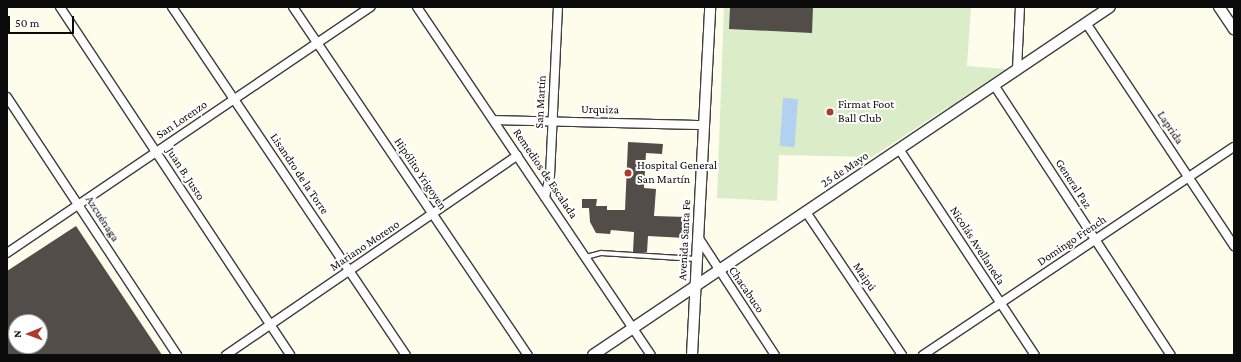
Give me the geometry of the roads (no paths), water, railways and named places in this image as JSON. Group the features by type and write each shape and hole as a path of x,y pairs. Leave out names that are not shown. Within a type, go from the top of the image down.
{"street":[{"name":"Juan B. Justo","path":"60,7 290,355"},
{"name":"Lisandro de la Torre","path":"172,7 406,355"},
{"name":"Hipólito Yrigoyen","path":"293,7 528,355"},
{"name":"San Lorenzo","path":"7,253 371,7"},
{"name":"Remedios de Escalada","path":"417,7 495,120 517,156 651,355"},
{"name":"San Martín","path":"546,197 550,176 551,122 558,7"},
{"name":"Avenida Santa Fe","path":"692,355 710,7"},
{"path":"1017,70 1020,7"},
{"name":"25 de Mayo","path":"593,355 1110,7"},
{"path":"1220,7 1234,28"},
{"name":"Laprida","path":"1086,23 1234,246"},
{"name":"General Paz","path":"994,85 1171,355"},
{"name":"Azcuénaga","path":"7,97 177,355"},
{"name":"Urquiza","path":"495,120 704,125"},
{"name":"Domingo French","path":"923,355 1234,147"},
{"name":"Nicolás Avellaneda","path":"899,150 1035,355"},
{"name":"Mariano Moreno","path":"226,355 517,156"},
{"name":"Maipú","path":"806,212 902,355"},
{"name":"Chacabuco","path":"698,237 775,355"}],"lane":[{"path":"585,257 601,253 697,259"}],"water":[{"path":"783,98 798,99 795,147 780,146"}],"place":[{"name":"Firmat Foot Ball Club","path":"830,112"},
{"name":"Hospital General San Martín","path":"628,173"}]}
